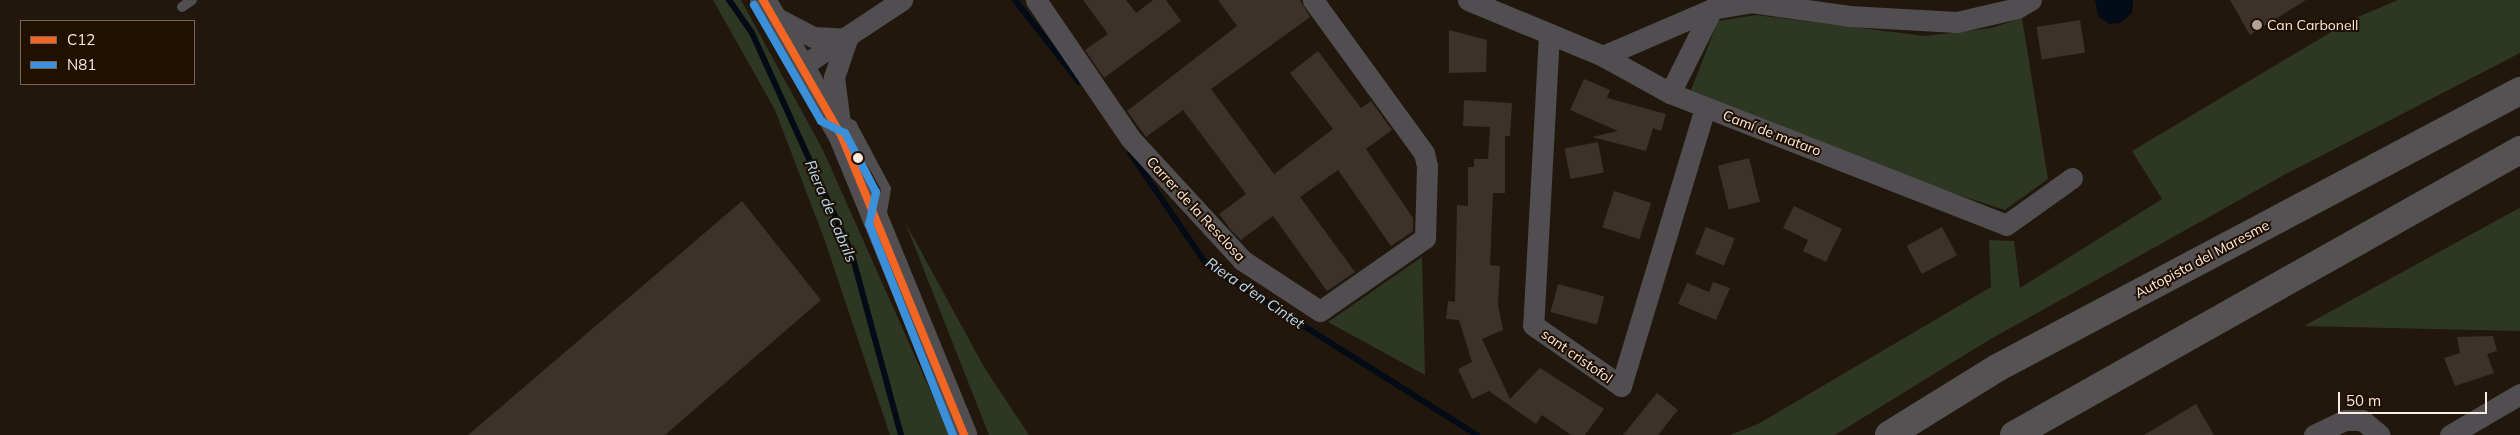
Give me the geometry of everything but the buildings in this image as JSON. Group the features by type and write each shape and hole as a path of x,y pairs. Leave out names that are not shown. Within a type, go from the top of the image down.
{"highway":[{"name":"Autopista del Maresme","path":"1889,435 1997,368 2520,91"},
{"path":"2014,435 2520,150"}],"street":[{"path":"802,66 847,40 902,0"},
{"name":"Carrer de la Resclosa","path":"1036,0 1130,138 1242,260 1320,311 1425,238 1427,166 1424,153 1313,0"},
{"name":"Camí de mataro","path":"1468,0 1603,56 1670,93 2006,225 2072,178"},
{"path":"1603,56 1712,9 1751,1 1849,16 1957,22 2017,8 2030,0"},
{"path":"769,8 813,37 847,40"},
{"path":"769,8 837,124 881,226 964,435"},
{"path":"1670,93 1712,9"},
{"name":"sant cristofol","path":"1549,34 1533,325 1621,386 1705,107"},
{"path":"837,124 834,77 847,40"},
{"path":"2450,435 2520,394"},
{"path":"2314,435 2346,420 2362,420 2380,435"}],"lane":[{"path":"182,7 192,0"}],"green space":[{"path":"713,0 741,0 823,150 950,435 890,435 825,241 775,110"},
{"path":"2398,0 2520,0 2520,53 2284,175 1989,340 1835,435 1730,435 1758,424 1991,287 1989,240 2014,241 2020,288 2162,199 2132,151 2353,19"},
{"path":"1756,15 1925,36 1991,28 2022,18 2048,179 2005,210 1894,174 1691,90 1718,21"},
{"path":"2520,208 2520,331 2304,326 2512,212"},
{"path":"905,222 984,367 1029,435 989,435"},
{"path":"1422,257 1425,375 1328,322"}],"shaded area":[{"path":"2095,0 2133,0 2132,13 2120,23 2109,24 2098,16"}],"waterway":[{"name":"Riera de Cabrils","path":"729,0 752,33 851,251 901,435"},
{"name":"Riera d'en Cintet","path":"1015,0 1079,82"},
{"name":"Riera d'en Cintet","path":"1130,153 1207,265 1477,435"}],"transit line":[{"name":"C12","path":"763,0 842,137 964,435"},
{"name":"N81","path":"754,5 821,121 845,133 876,192 869,224 953,435"}],"place":[{"name":"Can Carbonell","path":"2257,25"}]}
